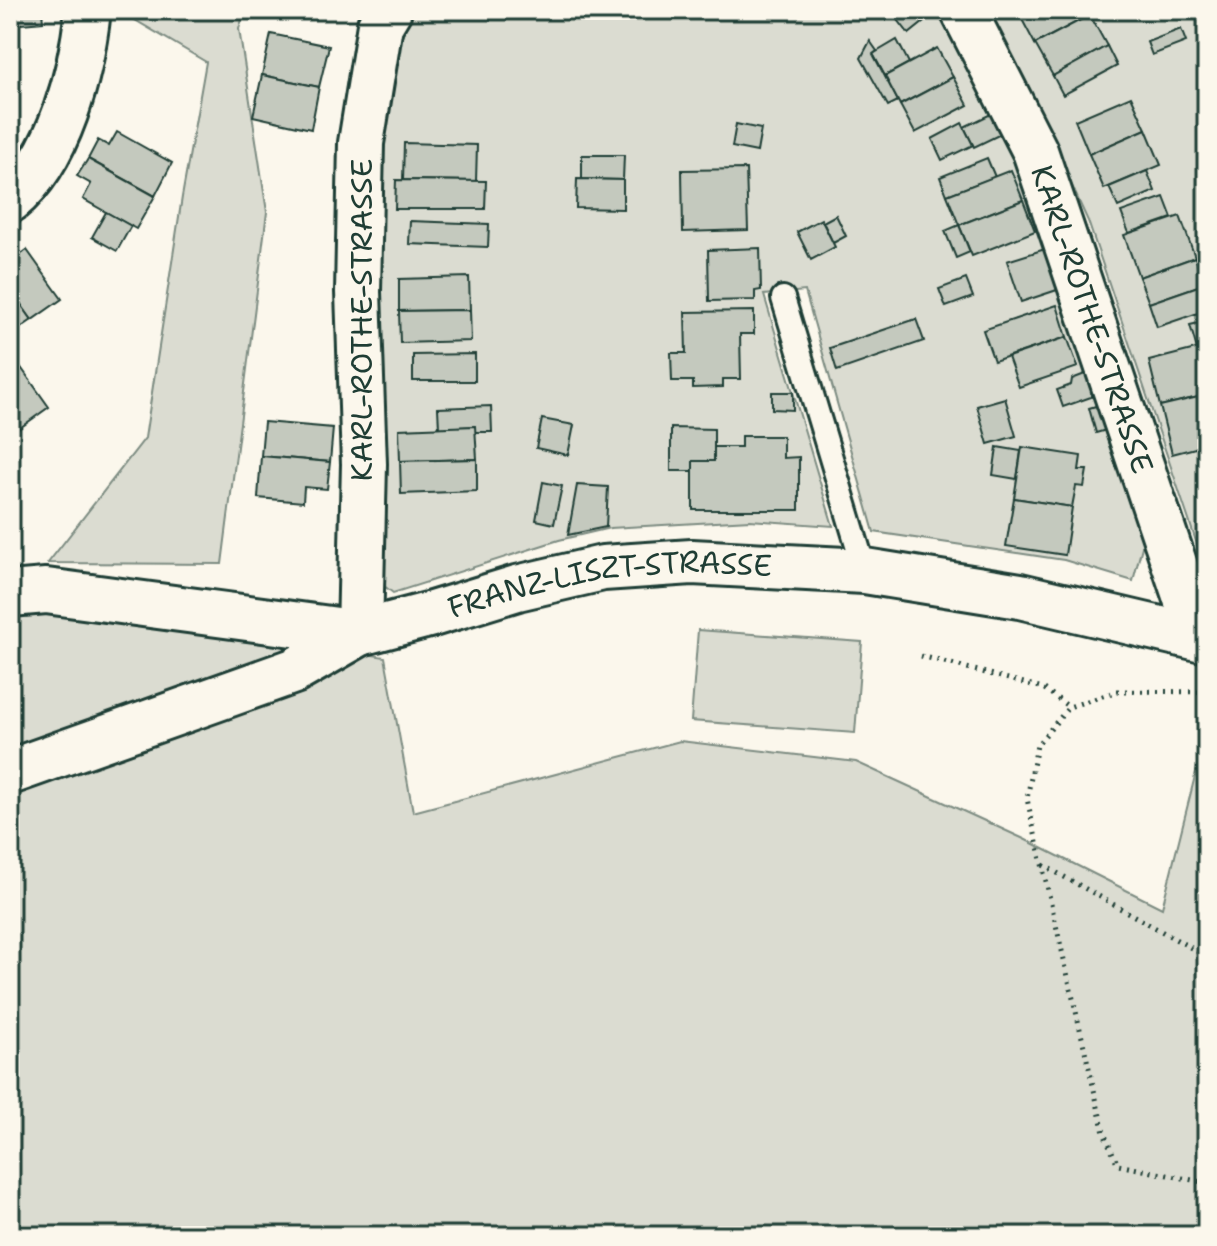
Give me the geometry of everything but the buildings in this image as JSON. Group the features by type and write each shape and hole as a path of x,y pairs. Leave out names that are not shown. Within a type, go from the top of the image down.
{"street":[{"path":"10,200 27,186 63,124 84,46 88,10"},
{"name":"KARL-ROTHE-STRASSE","path":"360,633 364,464 358,292 361,143 380,25 389,10"},
{"name":"KARL-ROTHE-STRASSE","path":"963,10 1035,151 1203,638"},
{"name":"FRANZ-LISZT-STRASSE","path":"360,633 517,588 603,568 692,562 865,571 1020,596 1203,638"},
{"path":"10,594 46,591 360,633"},
{"path":"10,772 294,671 360,633"}],"lane":[{"path":"783,298 865,571"}],"path":[{"path":"921,656 1043,688 1069,707"},
{"path":"1207,692 1118,691 1069,707 1037,745 1027,799 1104,1133 1118,1165 1207,1183"},
{"path":"1042,864 1202,954 1207,961"}],"shaded area":[{"path":"124,10 245,10 239,29 267,212 222,564 48,563 145,438 206,62 125,14"},
{"path":"409,10 937,10 981,87 1031,193 1144,539 1133,581 1064,560 874,532 805,291 764,295 833,526 750,520 610,528 559,540 393,593 373,577 373,245 386,63"},
{"path":"986,10 1207,10 1207,568 1088,221 1038,111"},
{"path":"52,603 385,657 413,812 680,741 856,762 1024,839 1162,908 1207,728 1207,1236 10,1236 10,608"},
{"path":"698,630 862,642 855,733 691,721"}]}
